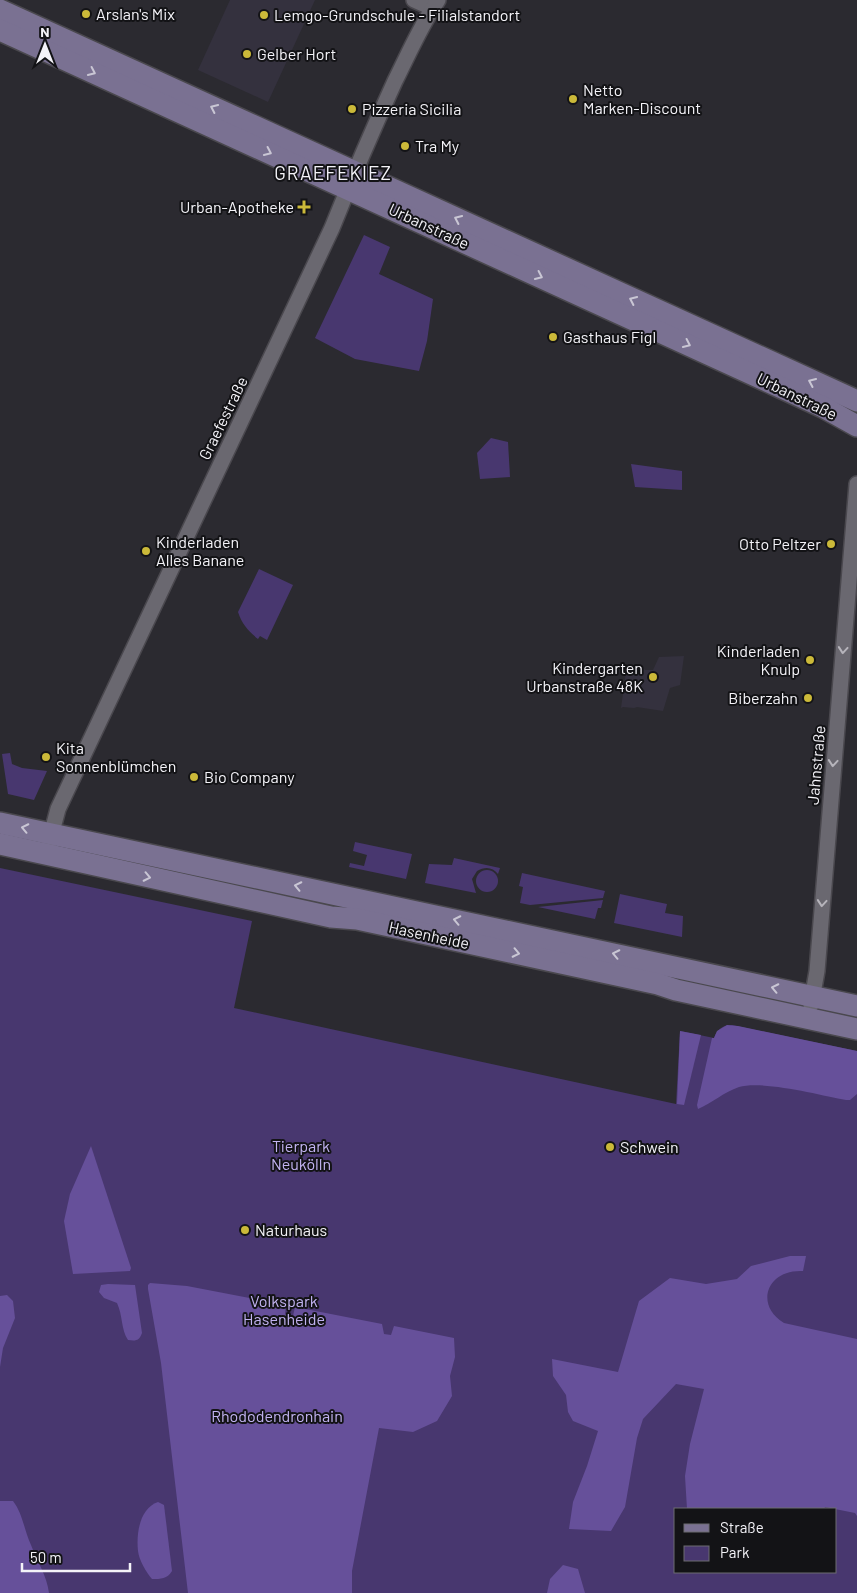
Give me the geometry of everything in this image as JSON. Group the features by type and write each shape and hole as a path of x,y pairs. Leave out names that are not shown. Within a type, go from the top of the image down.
{"main road":[{"name":"Urbanstraße","path":"0,10 823,407 857,426"},
{"name":"Urbanstraße","path":"0,30 351,180 857,401"},
{"name":"Hasenheide","path":"0,823 857,1006"},
{"name":"Hasenheide","path":"0,844 321,915 357,919 566,964 857,1029"},
{"path":"119,871 124,849"}],"street":[{"path":"414,0 435,4"},
{"name":"Graefestraße","path":"47,855 50,833 58,808 332,228 367,141 420,29 435,4"},
{"name":"Jahnstraße","path":"808,1019 816,976 857,484"}],"shaded area":[{"name":"Gelber Hort","path":"230,0 315,0 268,102 198,70"},
{"name":"Kindergarten Urbanstraße 48K","path":"684,656 680,685 670,688 663,711 637,707 621,708 627,665 643,667 645,670 653,670 659,657"}],"green space":[{"path":"364,235 390,247 379,274 433,299 427,341 419,371 355,359 315,338"},
{"path":"491,438 508,442 510,477 480,479 477,453"},
{"path":"631,464 682,471 682,490 635,487"},
{"path":"259,569 293,585 267,640 260,636 258,639 251,633 243,624 238,612"},
{"path":"10,753 12,764 22,768 47,771 34,800 8,794 2,754"},
{"path":"355,842 412,854 406,879 349,867 350,863 364,866 367,855 353,851"},
{"path":"454,858 500,868 498,874 489,868 477,871 472,879 476,893 425,883 429,864 452,865"},
{"name":"Volkspark Hasenheide","path":"0,868 252,921 234,1008 676,1104 680,1031 714,1038 721,1028 732,1025 857,1051 857,1593 0,1593"},
{"path":"487,870 495,873 498,881 495,889 487,892 479,889 476,881 479,873"},
{"path":"522,873 605,891 603,898 530,905 520,903 523,887 519,886"},
{"path":"620,894 667,904 665,913 683,916 682,937 614,923"},
{"path":"603,900 601,908 598,908 595,919 538,907"},
{"path":"727,1025 857,1051 857,1094 850,1100 846,1100 791,1089 749,1085 734,1089 698,1109 697,1105 712,1038 714,1038 717,1031"},
{"path":"680,1031 701,1035 684,1105 677,1104"},
{"path":"91,1146 131,1268 130,1271 73,1274 64,1221 70,1194"},
{"path":"790,1256 806,1256 803,1271 791,1272 773,1282 767,1298 769,1307 775,1316 784,1323 857,1339 857,1516 855,1513 825,1507 687,1508 685,1476 690,1444 704,1389 676,1384 643,1419 637,1438 625,1507 611,1531 569,1529 573,1502 598,1431 573,1421 568,1412 566,1395 553,1376 552,1359 618,1372 639,1301 670,1278 706,1284 737,1279 751,1266"},
{"name":"Rhododendronhain","path":"150,1283 187,1286 286,1305 285,1314 293,1316 295,1307 382,1324 384,1334 391,1335 394,1326 454,1338 455,1357 450,1376 452,1396 437,1421 413,1432 379,1428 352,1571 352,1593 188,1593 161,1363 148,1289"},
{"path":"101,1285 135,1285 142,1333 137,1340 128,1340 117,1303 104,1298 99,1292"},
{"path":"7,1295 13,1301 15,1318 3,1348 0,1367 0,1296"},
{"path":"0,1501 13,1501 16,1506 44,1575 49,1593 0,1593"},
{"path":"158,1502 164,1505 172,1571 163,1578 152,1579 140,1558 138,1537 143,1515 152,1505"},
{"path":"563,1565 578,1569 585,1593 547,1593 550,1579"}],"place":[{"name":"Arslan's Mix","path":"86,14"},
{"name":"Lemgo-Grundschule - Filialstandort","path":"264,15"},
{"name":"Gelber Hort","path":"247,54"},
{"name":"Netto Marken-Discount","path":"573,99"},
{"name":"Pizzeria Sicilia","path":"352,109"},
{"name":"Tra My","path":"405,146"},
{"name":"Urban-Apotheke","path":"304,207"},
{"name":"Gasthaus Figl","path":"553,337"},
{"name":"Otto Peltzer","path":"831,544"},
{"name":"Kinderladen Alles Banane","path":"146,551"},
{"name":"Kinderladen Knulp","path":"810,660"},
{"name":"Kindergarten Urbanstraße 48K","path":"653,677"},
{"name":"Biberzahn","path":"808,698"},
{"name":"Kita Sonnenblümchen","path":"46,757"},
{"name":"Bio Company","path":"194,777"},
{"name":"Schwein","path":"610,1147"},
{"name":"Naturhaus","path":"245,1230"}],"district":[{"name":"GRAEFEKIEZ","path":"333,173"}],"park label":[{"name":"Tierpark Neukölln","path":"301,1155"}]}
